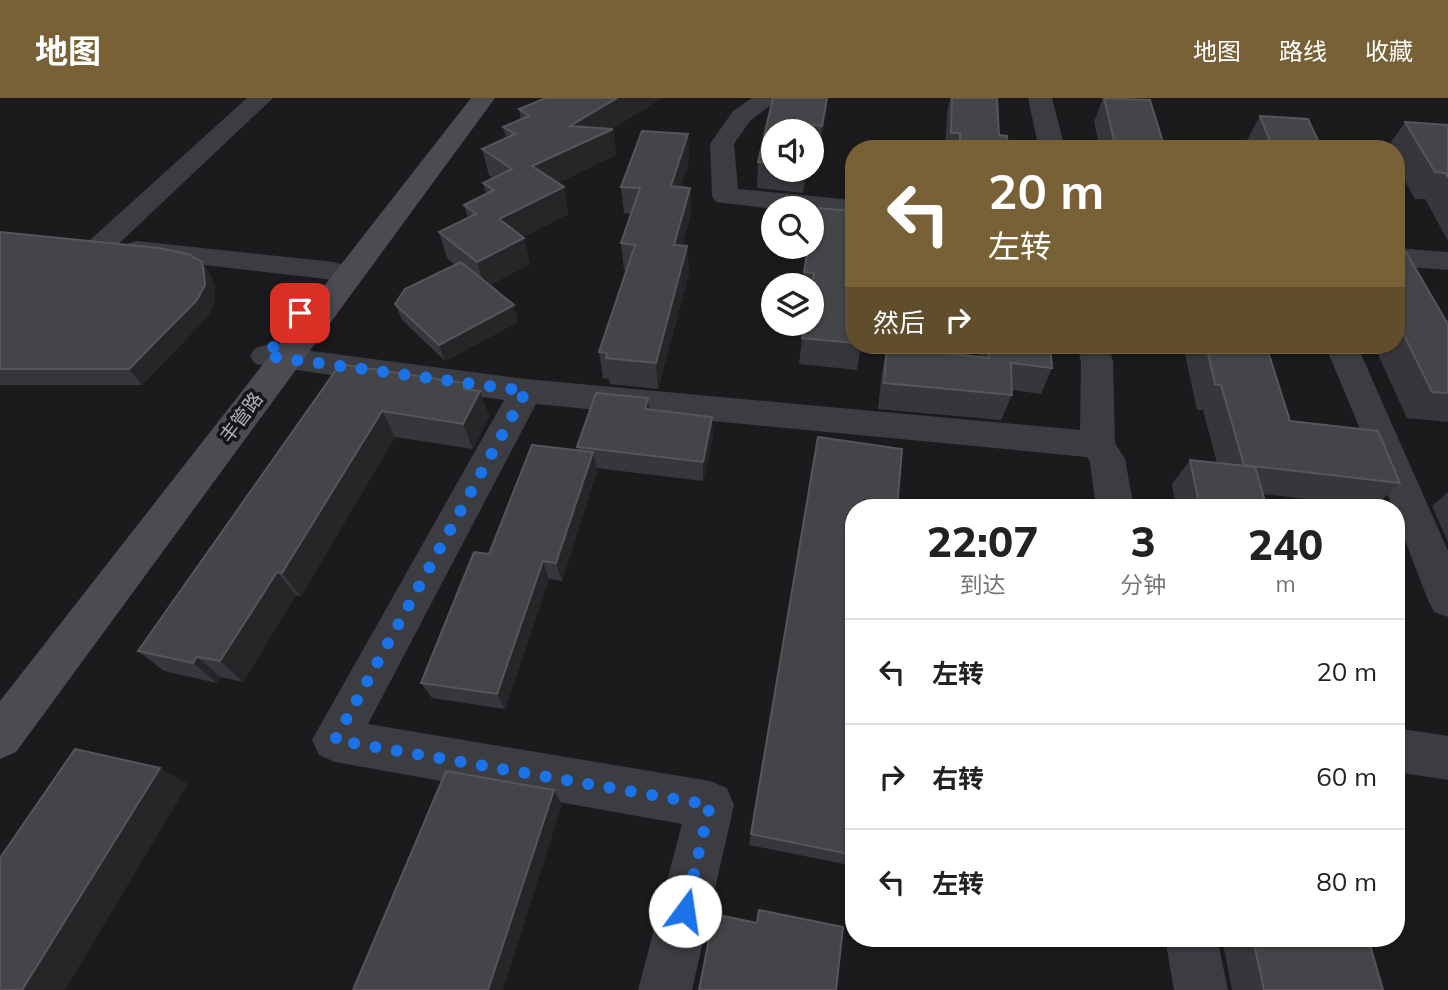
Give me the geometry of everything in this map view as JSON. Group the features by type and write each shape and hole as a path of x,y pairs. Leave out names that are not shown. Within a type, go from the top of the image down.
{"main road":[{"name":"丰管路","path":"0,737 276,357 334,271 469,98"},
{"name":"丰管路","path":"0,697 483,98"}],"street":[{"path":"261,98 88,244 334,271"},
{"path":"768,98 741,116 722,144 725,196 845,207"},
{"path":"1040,98 1050,140"},
{"path":"1405,258 1448,261"},
{"path":"1095,354 1097,445 1107,460 1114,499"},
{"path":"1345,354 1411,506 1448,600"},
{"path":"276,357 526,391 1097,445"},
{"path":"526,391 335,740 710,805 666,990"},
{"path":"1405,751 1448,758"},
{"path":"1193,947 1201,990"}],"building":[{"path":"546,98 617,98 570,126 613,129 532,166 564,187 499,219 524,238 477,262 439,232 476,214 464,205 494,190 483,183 512,169 482,149 515,134 503,127 529,116 519,109"},
{"path":"773,98 827,98 823,119 768,119"},
{"path":"952,98 997,98 999,135 1007,136 1007,140 960,140 960,133 951,133"},
{"path":"1104,98 1150,100 1162,140 1114,140"},
{"path":"1260,116 1308,119 1318,140 1269,140"},
{"path":"1405,122 1448,125 1448,177 1445,173 1435,172"},
{"path":"642,131 688,134 671,186 690,188 674,245 687,246 656,363 606,358 607,353 599,352 635,245 621,243 640,188 621,187"},
{"path":"824,209 845,210 845,342 802,338 824,336 824,273 804,272 806,259 824,259"},
{"path":"0,232 159,248 188,254 202,262 205,285 197,300 129,369 0,369"},
{"path":"1405,252 1448,322 1448,393 1432,392 1405,337"},
{"path":"461,262 514,305 439,345 395,304 405,289"},
{"path":"886,354 955,354 989,358 989,354 1051,354 1052,368 1011,363 1012,395 884,383"},
{"path":"1208,354 1269,354 1290,421 1378,431 1400,483 1244,465 1221,385 1215,384"},
{"path":"346,365 464,383 464,389 480,391 463,424 382,411 282,573 277,572 220,661 197,657 193,663 138,651 336,370"},
{"path":"596,393 648,398 645,409 712,417 703,462 577,447"},
{"path":"818,437 902,449 898,499 845,499 845,853 751,834"},
{"path":"532,445 593,452 556,563 543,561 497,694 421,683 474,552 489,554"},
{"path":"1190,460 1255,467 1264,499 1198,499"},
{"path":"75,749 160,768 22,990 0,990 0,858"},
{"path":"446,771 554,790 488,990 353,990"},
{"path":"759,910 843,927 836,990 699,990 714,914 757,923"},
{"path":"1255,947 1371,947 1383,990 1264,990"}],"route":[{"path":"300,313 266,356 526,391 335,740 710,805 685,911"}]}
